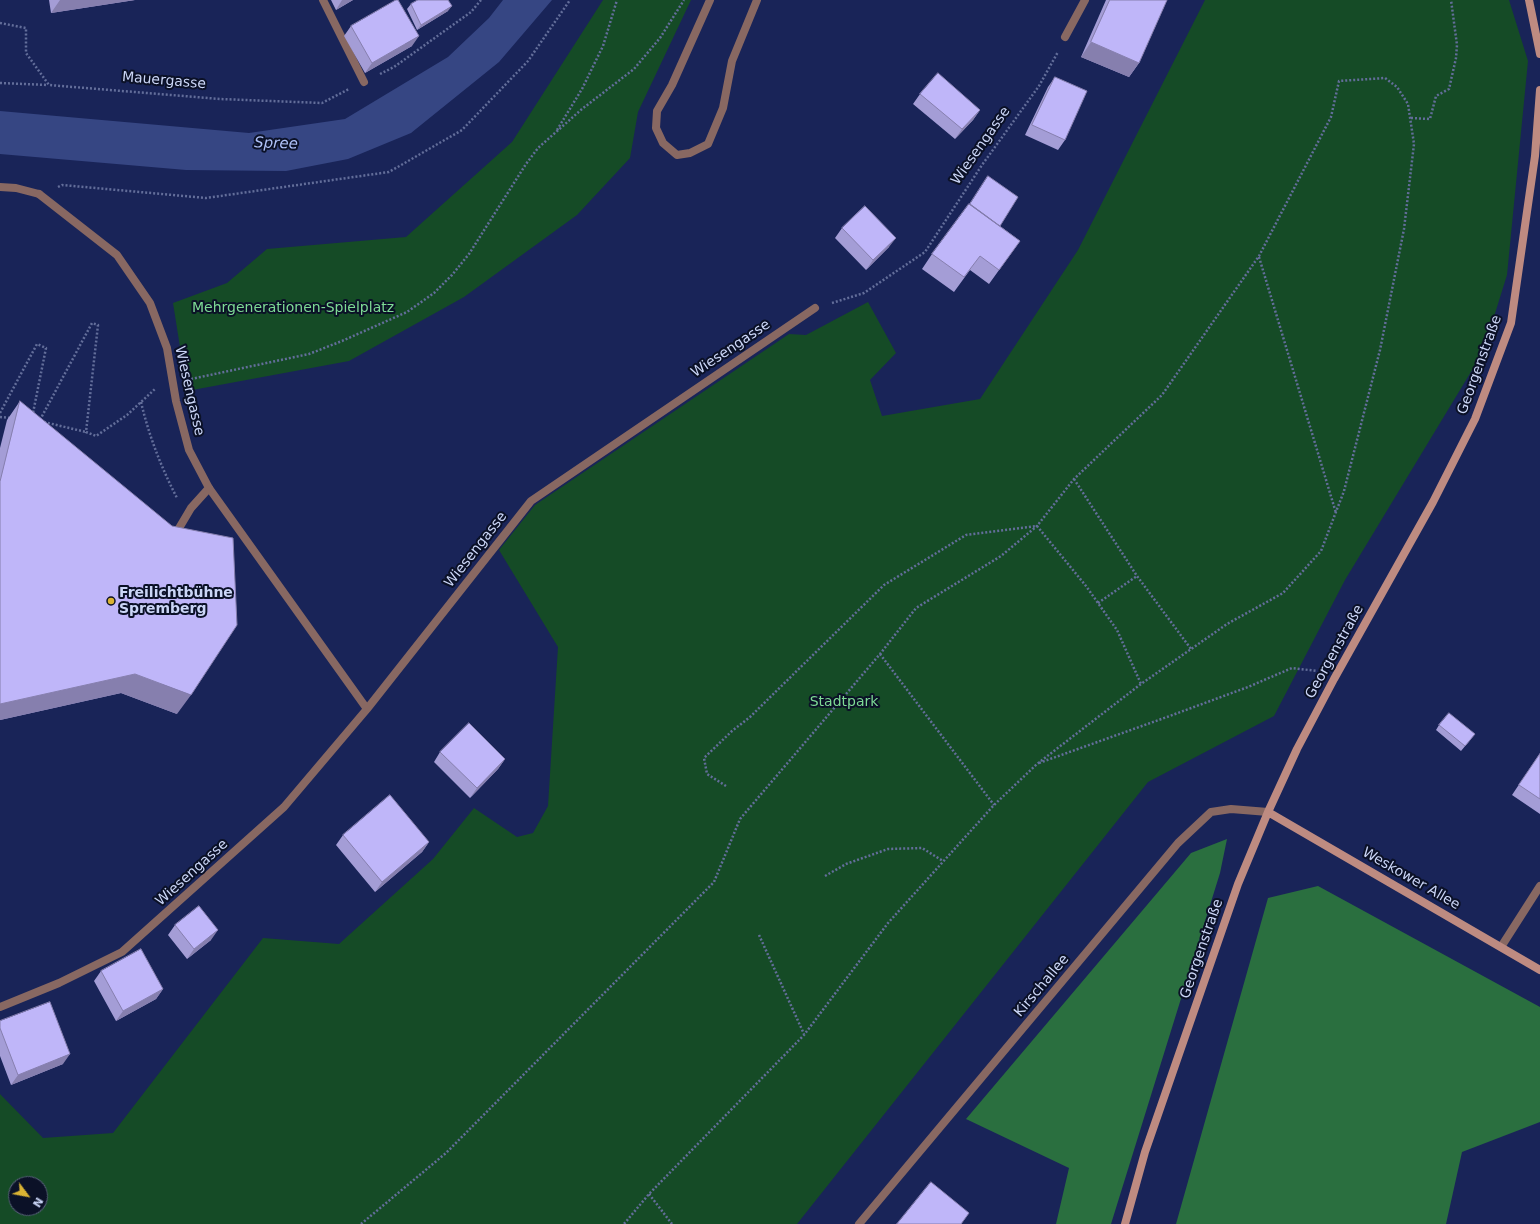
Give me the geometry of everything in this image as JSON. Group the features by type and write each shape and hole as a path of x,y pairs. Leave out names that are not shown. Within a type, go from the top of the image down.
{"main road":[{"path":"1529,0 1540,54"},
{"name":"Georgenstraße","path":"1125,1224 1145,1152 1230,906 1268,812 1297,749 1334,679 1433,502 1475,418 1511,323 1535,156 1540,90"},
{"name":"Weskower Allee","path":"1268,812 1540,970"}],"street":[{"path":"323,0 364,82"},
{"path":"710,0 672,85 657,111 656,128 663,143 677,155 690,153 708,144 723,108 732,61 757,0"},
{"path":"1065,37 1085,0"},
{"path":"0,187 16,188 39,194"},
{"name":"Wiesengasse","path":"39,194 117,255 150,302 167,348 176,401 189,450 209,488 367,709"},
{"name":"Wiesengasse","path":"0,1007 59,983 122,952 284,807 367,709 531,501 815,308"},
{"path":"172,541 191,508 209,488"},
{"name":"Kirschallee","path":"859,1224 1178,843 1211,812 1231,809 1268,812"},
{"path":"1501,947 1540,886"}],"path":[{"name":"Mauergasse","path":"0,83 49,85 220,99 322,103 400,62 471,12 481,0"},
{"path":"39,194 62,186 206,198 389,172 462,130 528,61 570,0"},
{"path":"555,133 582,89 602,46 617,0"},
{"path":"36,420 86,432 96,436 127,415 156,389 173,383 309,354 407,312 434,293 452,276 469,254 526,164 538,148 582,109 634,69 660,38 684,0"},
{"path":"1410,118 1430,119 1436,96 1449,89 1456,58 1457,45 1451,0"},
{"path":"0,23 26,28 26,53 49,85"},
{"name":"Wiesengasse","path":"815,308 864,293 925,252 982,165 1039,86 1065,37"},
{"path":"361,1224 446,1153 714,882 740,819 880,654 916,608 1001,556 1037,526 1074,479 1162,395 1259,256 1331,117 1339,80 1385,78 1397,87 1408,104 1414,144 1404,229 1380,350 1344,491 1321,551 1283,593 1227,624 1141,684 1037,764 994,805 888,923 804,1035 649,1194 624,1224"},
{"path":"1259,256 1336,513"},
{"path":"40,421 92,323 98,325 86,432"},
{"path":"0,413 37,344 46,348 32,418"},
{"path":"141,402 147,427 157,454 186,517"},
{"path":"0,417 16,418"},
{"path":"1074,479 1137,576 1191,649"},
{"path":"1037,526 1086,586 1117,630 1141,684"},
{"path":"726,786 707,774 704,758 732,731 750,717 884,586 966,535 1037,526"},
{"path":"1098,603 1137,576"},
{"path":"880,654 994,805"},
{"path":"1037,764 1167,717 1292,668 1320,672 1334,679"},
{"path":"825,876 846,864 888,849 922,848 943,861"},
{"path":"759,935 804,1035"},
{"path":"649,1194 672,1224"}],"green space":[{"name":"Mehrgenerationen-Spielplatz","path":"603,0 691,0 638,112 630,158 577,215 464,297 349,361 187,391 173,303 227,283 267,249 406,237 512,142"},
{"name":"Stadtpark","path":"1205,0 1509,0 1528,61 1507,275 1483,352 1345,580 1274,716 1148,782 797,1224 0,1224 0,1094 43,1138 113,1133 263,938 339,944 433,859 474,808 517,837 533,833 548,806 558,647 499,550 535,505 789,334 806,335 868,302 896,353 870,380 882,416 980,399 1078,250"},
{"path":"1227,839 1220,873 1111,1224 1056,1224 1069,1168 966,1119 1191,853"},
{"path":"1318,886 1540,1007 1540,1122 1462,1152 1446,1224 1176,1224 1268,898"}],"water":[{"name":"Spree","path":"503,0 552,0 499,62 411,133 348,159 286,171 186,170 0,154 0,111 249,133 345,119 448,57 489,18"}],"building":[{"path":"398,0 419,36 372,63 351,26"},
{"path":"418,0 448,0 452,6 421,25 411,4"},
{"path":"1110,0 1167,0 1139,63 1091,42"},
{"path":"938,73 980,110 962,129 920,94"},
{"path":"1055,77 1087,91 1065,140 1032,125"},
{"path":"988,176 1018,197 1000,226 970,204"},
{"path":"969,204 1020,241 999,270 980,256 964,277 932,254"},
{"path":"865,206 896,238 873,260 842,228"},
{"name":"Freilichtbühne Spremberg","path":"20,401 172,526 233,538 237,625 191,695 135,674 0,704 0,482"},
{"path":"1449,713 1475,734 1465,746 1439,725"},
{"path":"469,723 505,759 477,788 440,752"},
{"path":"1540,754 1540,799 1519,785"},
{"path":"390,795 429,842 382,882 343,835"},
{"path":"199,906 218,930 194,949 175,925"},
{"path":"141,949 163,989 123,1011 101,971"},
{"path":"50,1002 70,1054 18,1075 0,1028 0,1021"},
{"path":"931,1182 969,1213 961,1224 897,1224"}],"place":[{"name":"Freilichtbühne Spremberg","path":"111,601"}]}
